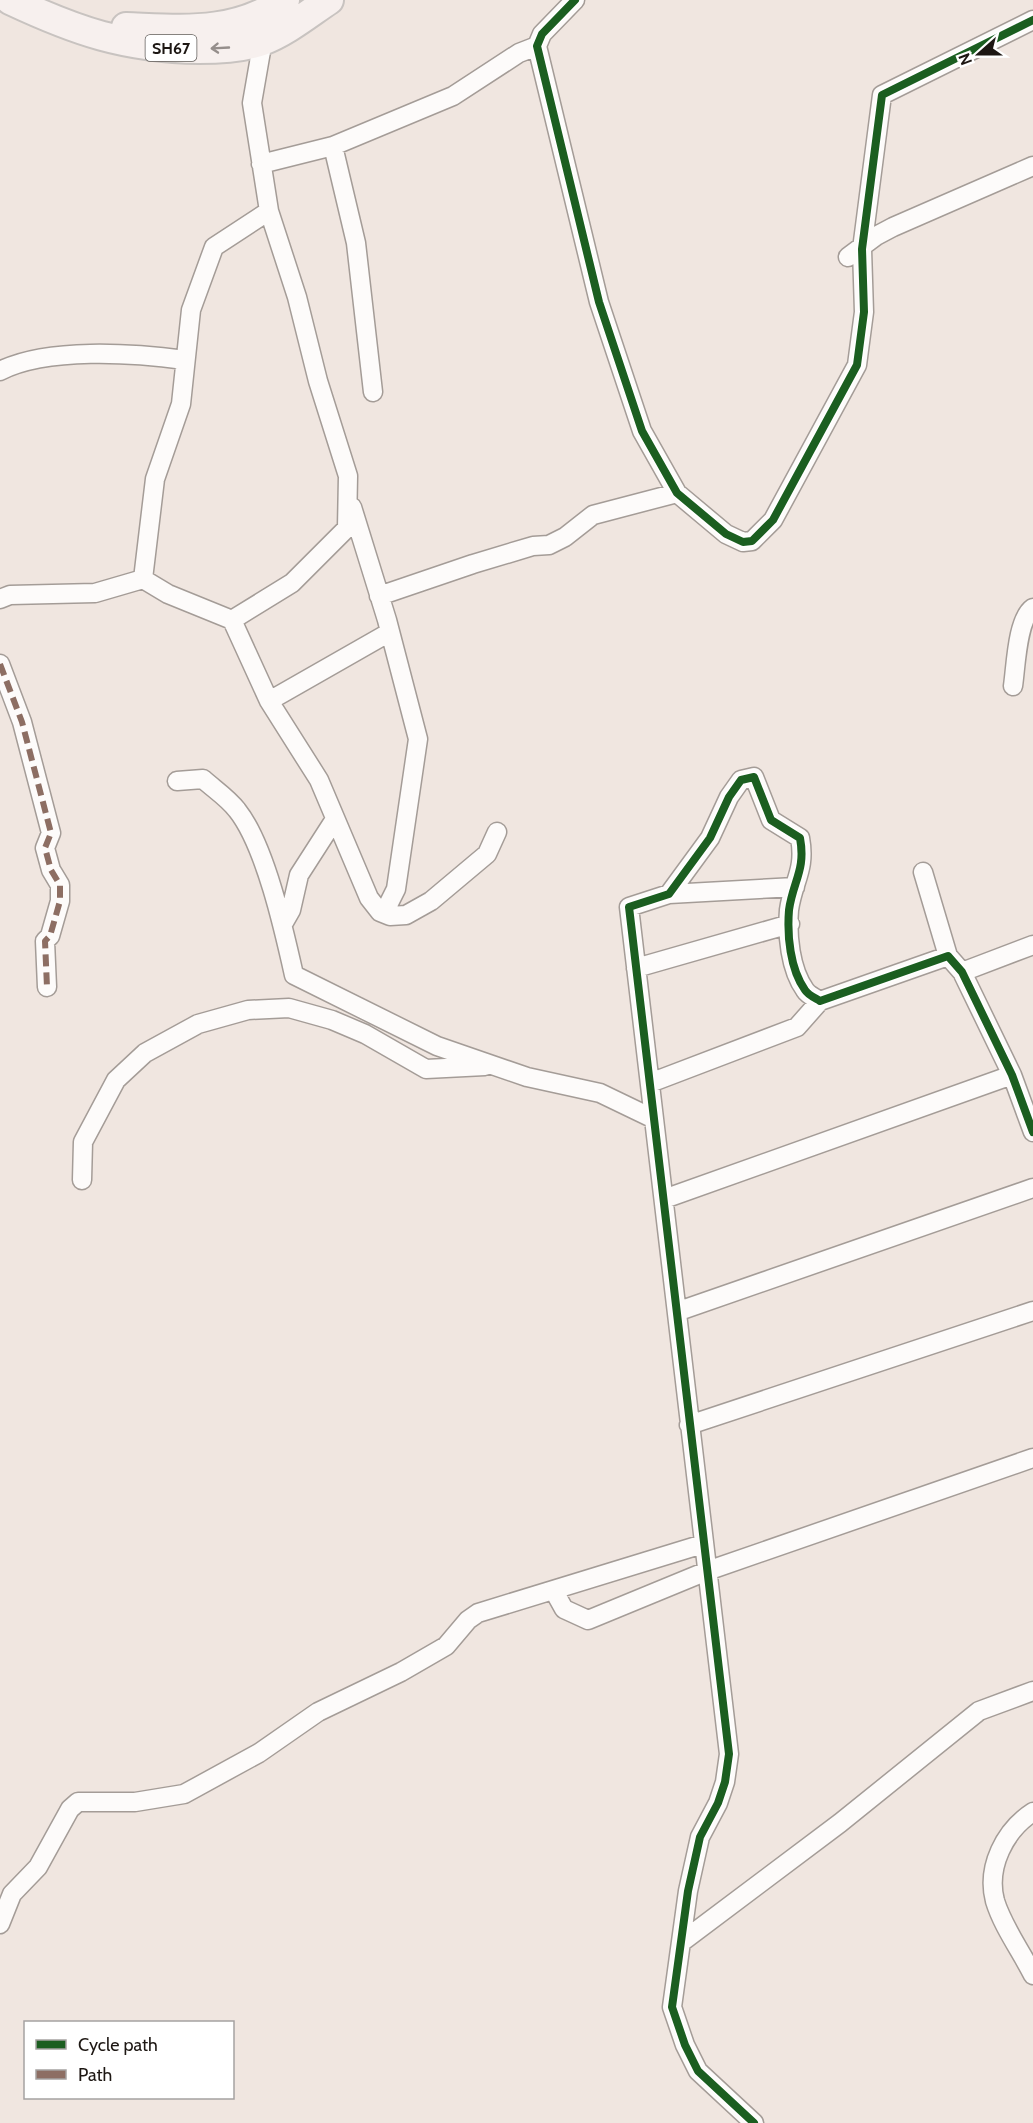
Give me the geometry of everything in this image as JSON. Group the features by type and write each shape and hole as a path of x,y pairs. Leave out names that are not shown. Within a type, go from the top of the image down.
{"main road":[{"name":"SH67","path":"10,0 62,25 117,42 164,48 211,49 262,41 329,0"},
{"name":"SH67","path":"41,0 117,27 209,30 276,6"}],"street":[{"path":"575,0 542,34 537,46 599,302 642,431 677,493 726,534 743,542 752,541 773,520 857,365 864,312 855,253 882,95 1033,20"},
{"path":"232,620 292,583 347,528 348,476 318,381 297,297 269,211 252,103 262,41 276,6"},
{"path":"261,164 333,146 453,96 519,53 537,46"},
{"path":"333,146 357,243 373,392"},
{"path":"855,253 876,236 893,227 1033,166"},
{"path":"143,579 155,479 181,404 191,310 214,247 269,211"},
{"path":"0,371 16,363 47,356 144,354 185,360"},
{"path":"348,491 390,632 418,739 396,889 384,913"},
{"path":"379,596 533,546 549,545 565,537 593,515 677,493"},
{"path":"0,598 10,595 95,594 143,579 168,594 232,620 269,701 319,780 369,898 390,916 406,915 431,901 487,854 497,832"},
{"path":"1013,686 1019,639 1027,612 1033,608"},
{"path":"269,701 390,632"},
{"path":"0,664 22,722 44,802 51,833 45,848 51,870 60,885 55,922 45,941 47,987"},
{"path":"669,894 710,838 729,797 741,780 754,777 771,820 800,838 804,856 789,910 791,958 805,991 820,1001"},
{"path":"177,781 203,779 237,809 254,837 283,924 294,975 436,1046 527,1077 600,1093 654,1119"},
{"path":"283,924 291,910 299,875 335,819"},
{"path":"924,872 948,956 962,972 1012,1075 1033,1132"},
{"path":"754,2123 698,2071 685,2045 672,2007 683,1941 688,1891 700,1836 718,1803 726,1782 729,1754 688,1425 679,1311 629,906 669,894 795,887"},
{"path":"636,968 790,924"},
{"path":"962,972 1033,945"},
{"path":"650,1083 797,1026 820,1001 948,956"},
{"path":"82,1180 83,1142 116,1080 145,1053 198,1024 248,1010 289,1008 332,1020 365,1034 426,1069 493,1065"},
{"path":"664,1199 1012,1075"},
{"path":"679,1311 1033,1188"},
{"path":"688,1425 1033,1311"},
{"path":"554,1591 564,1609 588,1620 706,1571 1033,1458"},
{"path":"0,1924 12,1894 38,1867 70,1809 78,1802 135,1802 184,1794 259,1753 318,1712 401,1672 447,1646 468,1620 478,1613 703,1544"},
{"path":"683,1941 840,1823 979,1711 1033,1691"},
{"path":"1033,1812 1008,1835 996,1860 995,1899 1033,1975"}],"marked path":[{"path":"0,664 22,722 51,833 45,848 51,870 60,885 60,901 50,936 45,941 47,987"}],"cycle path":[{"path":"575,0 542,34 537,46 599,302 642,431 677,493 726,534 743,542 752,541 773,520 857,365 864,312 862,249 882,95 1033,20"},
{"path":"754,2123 698,2071 685,2045 672,2007 688,1891 700,1837 718,1803 725,1782 729,1754 629,907 669,894 710,838 729,797 741,780 754,777 771,820 800,838 801,859 789,910 789,930 793,962 806,992 820,1001 948,956 962,972 1012,1075 1033,1132"}]}
